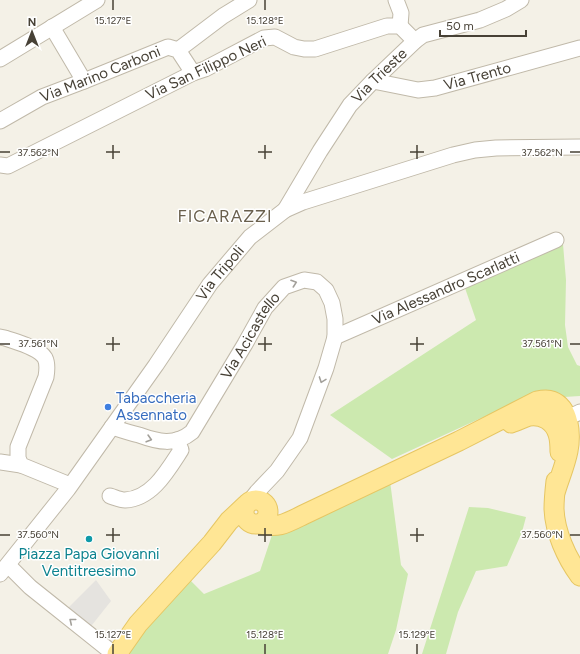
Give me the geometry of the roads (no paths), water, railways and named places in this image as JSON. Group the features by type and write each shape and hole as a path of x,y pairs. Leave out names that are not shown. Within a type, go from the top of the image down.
{"main road":[{"path":"117,654 138,624 212,543 254,513 268,526 285,524 459,441 537,401 545,399 551,400 568,411 568,450 555,493"},
{"path":"459,441 529,416 543,417 550,421 555,427 560,444 554,510 556,524 568,556 580,576"}],"street":[{"path":"0,59 97,0"},
{"path":"178,50 223,16 249,0"},
{"path":"396,0 401,13 400,26 414,42"},
{"name":"Via Trieste","path":"284,210 350,105 373,80 414,42 423,35 480,20 506,9 521,0"},
{"name":"Via San Filippo Neri","path":"0,165 8,166 193,73 205,69 264,38 275,37 294,47 315,49 387,26 400,26"},
{"path":"52,27 84,81"},
{"name":"Via Marino Carboni","path":"0,121 42,97 168,47 178,50 193,73"},
{"name":"Via Trento","path":"373,80 418,90 435,88 580,48"},
{"name":"Via Tripoli","path":"4,570 70,485 112,427 156,365 210,284 250,236 284,210 302,202 453,155 475,150 496,148 580,147"},
{"name":"Via Alessandro Scarlatti","path":"335,337 556,240"},
{"name":"Via Acicastello","path":"177,440 192,432 266,308 284,287 304,280 316,282 326,290 332,303 335,337 326,368 300,438 277,471 257,492 254,513"},
{"path":"0,337 37,350 45,358 47,366 46,377 18,446 18,458 21,465"},
{"path":"481,434 519,414 532,410 548,410 555,415 562,417 568,411 580,404"},
{"path":"110,496 124,500 138,497 156,485 181,450 177,440 167,442 154,440 112,427"},
{"path":"0,462 21,465 70,485"},
{"path":"4,570 30,587 114,654"}],"place":[{"name":"Tabaccheria Assennato","path":"108,407"},
{"name":"Piazza Papa Giovanni Ventitreesimo","path":"89,539"}],"district":[{"name":"FICARAZZI","path":"225,216"}]}
